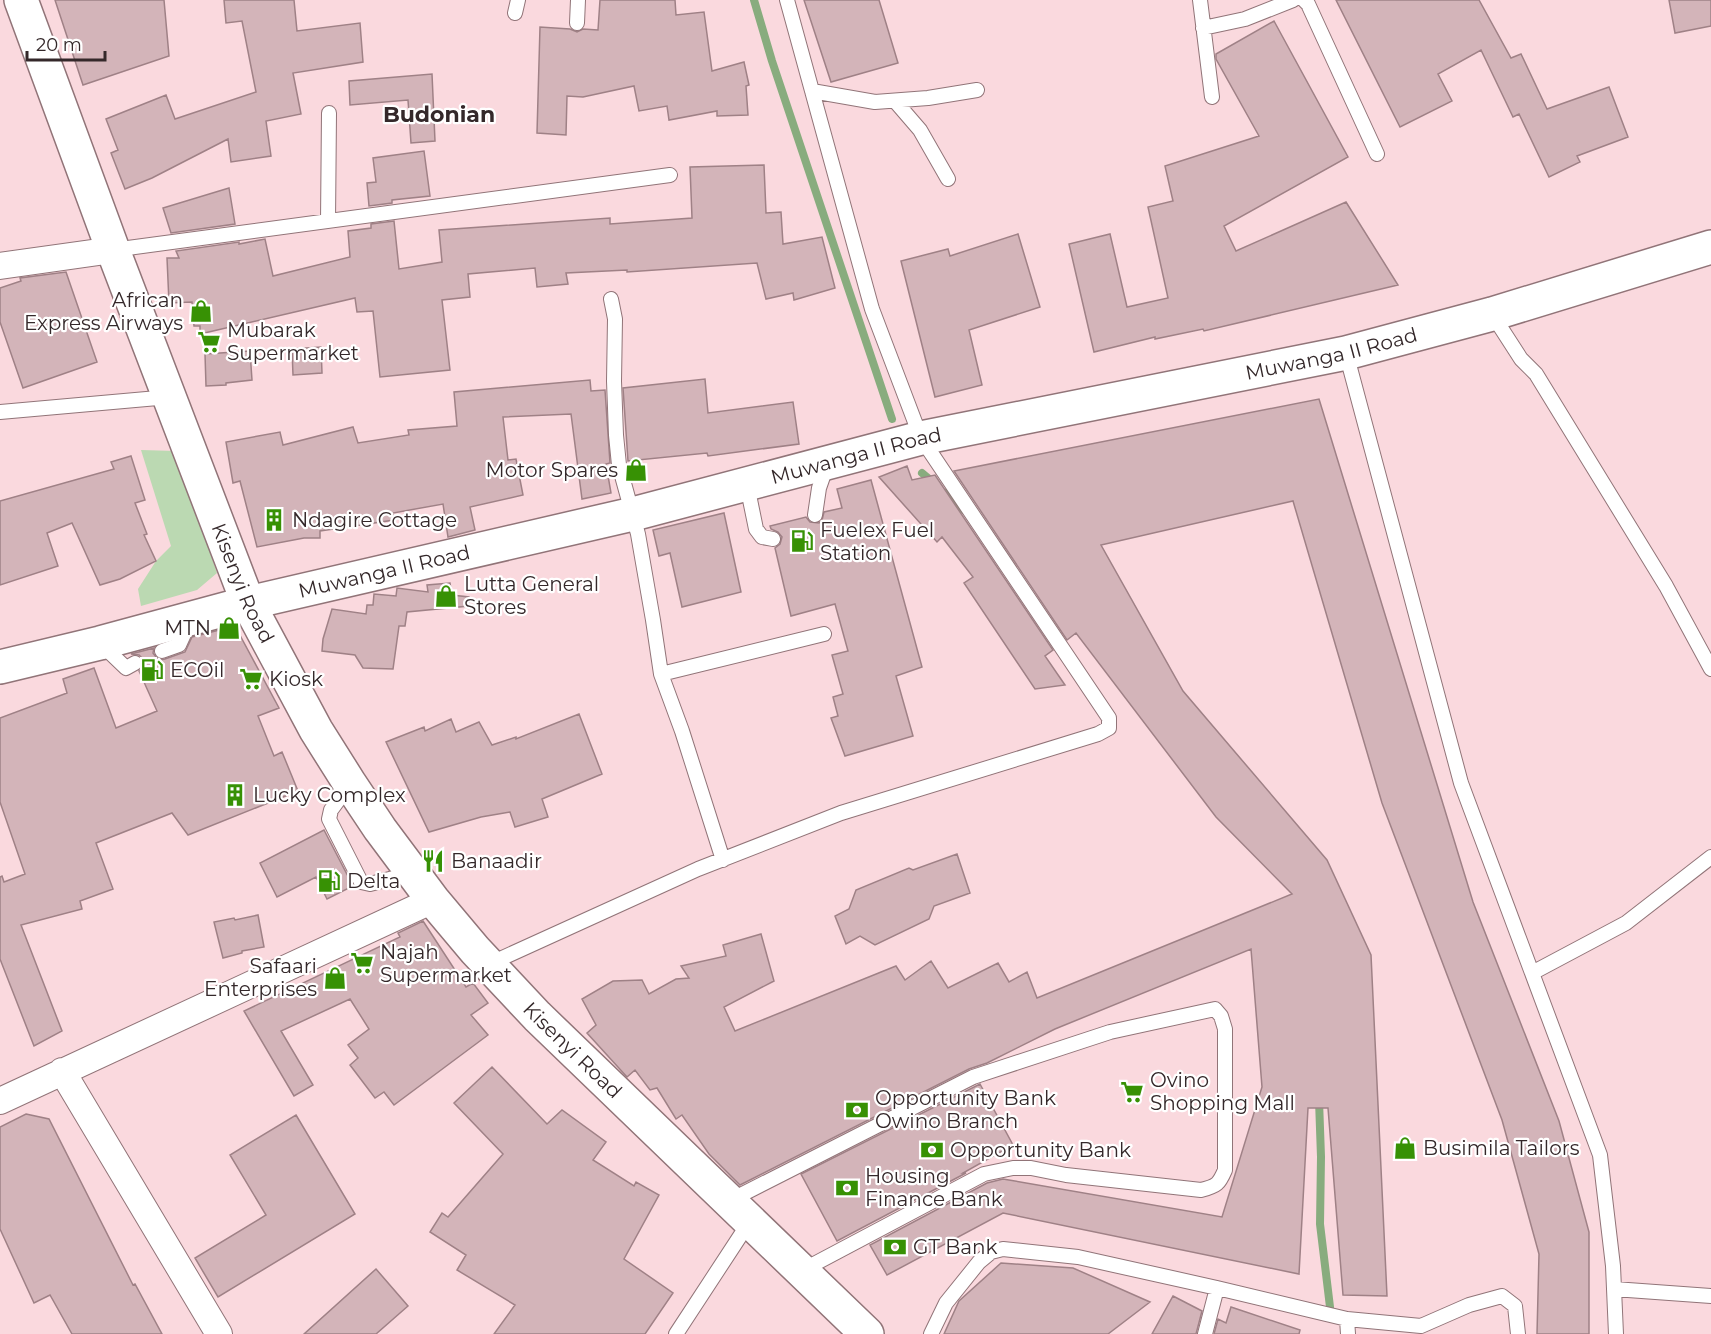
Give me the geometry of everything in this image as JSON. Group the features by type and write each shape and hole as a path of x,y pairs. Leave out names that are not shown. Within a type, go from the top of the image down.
{"street":[{"name":"Kisenyi Road","path":"21,0 108,250 169,397 248,603 316,730 350,784 433,900 488,964 537,1016 867,1334"},
{"name":"Muwanga II Road","path":"0,667 248,603 633,514 921,438 1346,353 1492,314 1711,247"},
{"path":"0,266 108,250"},
{"path":"0,1101 433,900"},
{"path":"62,1071 219,1334"}],"lane":[{"path":"577,23 578,0"},
{"path":"488,964 699,869 841,813 1098,734 1109,728 1109,718 921,438 872,309 787,0"},
{"path":"1200,0 1212,96"},
{"path":"1203,28 1245,19 1293,0"},
{"path":"1304,0 1308,4 1377,154"},
{"path":"812,91 875,102 928,98 977,90"},
{"path":"896,100 920,130 948,179"},
{"path":"328,221 329,113"},
{"path":"108,250 670,174"},
{"path":"611,299 615,319 614,381 616,435 620,465 633,514 661,674 682,731 723,860"},
{"path":"1492,314 1521,358 1536,374 1666,586 1711,669"},
{"path":"1346,353 1461,783 1600,1155 1614,1289 1616,1334"},
{"path":"0,412 169,397"},
{"path":"815,515 819,488 827,463"},
{"path":"747,484 756,529 762,537 773,538"},
{"path":"162,651 179,645 191,619"},
{"path":"661,674 824,634"},
{"path":"100,643 126,668 135,663"},
{"path":"350,784 331,810 329,819 361,882 370,884 414,873"},
{"path":"1532,973 1626,923 1711,857"},
{"path":"676,1334 740,1211 973,1077 1110,1032 1215,1009 1221,1016 1225,1029 1225,1170 1215,1187 1201,1190 1031,1168 1013,1168 984,1174 801,1270"},
{"path":"931,1334 946,1303 979,1262 991,1252 1003,1249 1078,1257 1347,1319 1421,1326 1469,1305 1502,1296 1515,1306 1518,1334"},
{"path":"1205,1334 1217,1288"},
{"path":"1614,1289 1711,1296"},
{"path":"1347,1319 1348,1334"}],"green space":[{"path":"141,450 176,451 217,573 197,590 141,606 138,589 156,561 171,546"}],"building":[{"path":"55,0 164,0 169,56 83,85"},
{"path":"224,0 294,0 297,31 360,23 363,62 293,73 301,114 266,121 271,156 231,162 228,139 152,178 125,189 111,153 118,150 106,119 166,95 175,119 256,92 242,21 226,23"},
{"path":"600,0 675,0 676,15 704,12 712,71 744,62 749,85 746,86 748,115 717,116 717,111 669,120 667,106 639,111 634,86 583,97 567,96 566,135 537,133 540,27 570,29 577,32 583,29 598,30"},
{"path":"804,0 879,0 898,63 831,82"},
{"path":"1336,0 1479,0 1511,58 1521,54 1547,109 1609,87 1628,137 1577,156 1580,162 1549,177 1519,114 1513,117 1481,50 1438,74 1452,101 1400,127"},
{"path":"1669,0 1711,0 1711,26 1675,33"},
{"path":"1274,21 1348,157 1224,226 1236,251 1346,202 1398,285 1204,331 1203,329 1155,339 1155,337 1094,352 1069,244 1110,234 1127,307 1168,298 1148,207 1173,201 1165,166 1259,136 1216,59 1216,54"},
{"path":"432,74 435,141 411,143 408,100 350,105 349,81"},
{"path":"424,151 430,196 392,200 392,203 369,206 367,183 376,182 373,158"},
{"path":"764,165 766,213 781,212 783,244 822,237 835,288 794,300 793,293 766,299 757,263 627,272 627,270 566,273 568,284 537,287 535,268 468,274 470,297 442,300 450,370 380,377 373,311 357,312 355,298 200,334 200,326 194,326 192,302 169,303 167,258 179,258 176,251 265,239 273,276 350,257 348,231 371,228 371,224 394,221 399,269 442,262 439,230 610,218 610,224 692,218 690,167"},
{"path":"229,188 235,224 171,233 163,208"},
{"path":"1018,234 1040,307 969,330 982,385 935,397 901,261 948,249 950,256"},
{"path":"66,272 97,362 23,388 0,322 0,288 21,281 20,278"},
{"path":"321,347 322,373 293,375 292,349"},
{"path":"250,351 252,380 206,386 205,354"},
{"path":"705,379 708,413 793,402 799,444 708,456 707,453 628,461 623,388"},
{"path":"590,380 591,391 605,390 610,463 606,464 611,493 582,499 571,414 503,417 508,460 516,459 523,495 470,507 475,530 448,537 443,504 393,513 394,520 320,531 320,538 304,538 257,547 240,481 233,483 226,442 280,432 283,445 353,427 358,443 409,435 408,430 457,426 454,392"},
{"path":"1319,399 1473,902 1559,1121 1589,1232 1589,1334 1537,1334 1539,1254 1502,1120 1382,803 1293,501 1101,545 1183,691 1327,860 1371,955 1387,1296 1343,1295 1328,1108 1308,1108 1299,1274 1003,1213 887,1275 870,1245 987,1183 1003,1179 1222,1217 1262,1087 1251,949 1055,1029 987,1063 969,1069 740,1185 709,1154 682,1115 676,1119 657,1088 650,1090 635,1070 627,1077 587,1033 596,1025 582,999 613,981 642,980 649,994 676,979 689,978 681,966 726,956 723,945 761,934 774,981 724,1007 735,1031 896,966 905,980 931,961 948,988 998,963 1009,982 1027,972 1037,998 1292,894 1216,817 1076,633 1067,640 954,471"},
{"path":"131,456 145,500 135,503 147,534 144,535 156,561 120,579 100,585 72,523 47,533 58,566 0,585 0,501 114,469 111,462"},
{"path":"907,466 912,480 935,475 1053,650 1045,656 1065,685 1035,689 964,583 973,577 942,537 937,542 879,477"},
{"path":"871,480 922,667 896,676 913,736 845,756 831,718 838,716 833,697 843,694 832,655 848,651 835,604 791,616 775,548 780,544 782,537 770,526 806,517 810,522 819,523 824,512 842,508 837,489"},
{"path":"724,513 741,592 682,607 670,553 659,556 653,530"},
{"path":"450,583 452,595 469,597 469,606 407,612 405,626 399,626 393,669 363,668 355,655 322,651 323,639 332,609 366,614 367,605 373,605 374,594 396,596 397,588 428,592 427,585"},
{"path":"235,626 279,708 258,716 274,756 282,752 298,791 188,835 172,813 96,843 113,889 80,901 82,909 21,925 62,1031 34,1046 0,959 0,877 2,876 4,882 25,874 0,802 0,718 67,693 63,679 94,668 116,728 157,711 139,671 143,667 143,659 139,655 131,654 154,648 153,653 156,657 160,660 165,659 185,652 192,637"},
{"path":"579,714 602,774 542,799 548,817 515,827 510,812 481,817 429,832 386,742 424,727 425,731 451,719 456,732 479,722 492,745 516,737 516,739"},
{"path":"324,830 353,886 327,899 316,877 277,897 260,863"},
{"path":"957,854 970,893 934,906 929,919 875,945 860,936 846,944 835,916 849,909 856,890 909,868 913,870"},
{"path":"258,915 264,947 242,951 242,953 223,958 214,922"},
{"path":"423,921 466,987 473,983 488,1003 471,1015 488,1035 394,1105 384,1092 375,1098 350,1065 358,1058 348,1045 369,1029 350,999 281,1031 313,1085 294,1096 244,1011 400,937 398,933"},
{"path":"492,1067 547,1124 562,1110 606,1142 593,1160 634,1186 636,1182 659,1195 624,1259 673,1293 645,1334 494,1334 515,1305 457,1270 466,1255 430,1232 442,1213 448,1217 503,1154 454,1103"},
{"path":"980,1084 1013,1145 963,1173 966,1173 837,1241 801,1174"},
{"path":"26,1114 49,1119 133,1285 135,1284 162,1334 72,1334 50,1295 34,1303 0,1229 0,1127"},
{"path":"296,1115 355,1214 218,1297 195,1258 266,1215 230,1155"},
{"path":"1001,1263 1073,1268 1150,1302 1108,1334 944,1334 959,1301"},
{"path":"376,1269 408,1306 376,1334 304,1334"},
{"path":"1173,1296 1202,1311 1196,1334 1152,1334"},
{"path":"1231,1307 1300,1330 1299,1334 1214,1334 1218,1319 1226,1323"}],"waterway":[{"path":"754,0 772,61 892,419"},
{"path":"922,473 934,483"},
{"path":"945,493 965,511"},
{"path":"1319,1100 1320,1224 1330,1307"}],"place":[{"name":"African Express Airways","path":"201,311"},
{"name":"Mubarak Supermarket","path":"209,342"},
{"name":"Motor Spares","path":"636,470"},
{"name":"Ndagire Cottage","path":"274,520"},
{"name":"Fuelex Fuel Station","path":"802,541"},
{"name":"Lutta General Stores","path":"446,596"},
{"name":"MTN","path":"229,628"},
{"name":"ECOil","path":"152,670"},
{"name":"Kiosk","path":"251,679"},
{"name":"Lucky Complex","path":"235,795"},
{"name":"Banaadir","path":"433,861"},
{"name":"Delta","path":"329,881"},
{"name":"Najah Supermarket","path":"362,963"},
{"name":"Safaari Enterprises","path":"335,978"},
{"name":"Ovino Shopping Mall","path":"1132,1092"},
{"name":"Opportunity Bank Owino Branch","path":"857,1110"},
{"name":"Busimila Tailors","path":"1405,1148"},
{"name":"Opportunity Bank","path":"932,1150"},
{"name":"Housing Finance Bank","path":"847,1188"},
{"name":"GT Bank","path":"895,1247"}],"district":[{"name":"Budonian","path":"439,114"}]}
